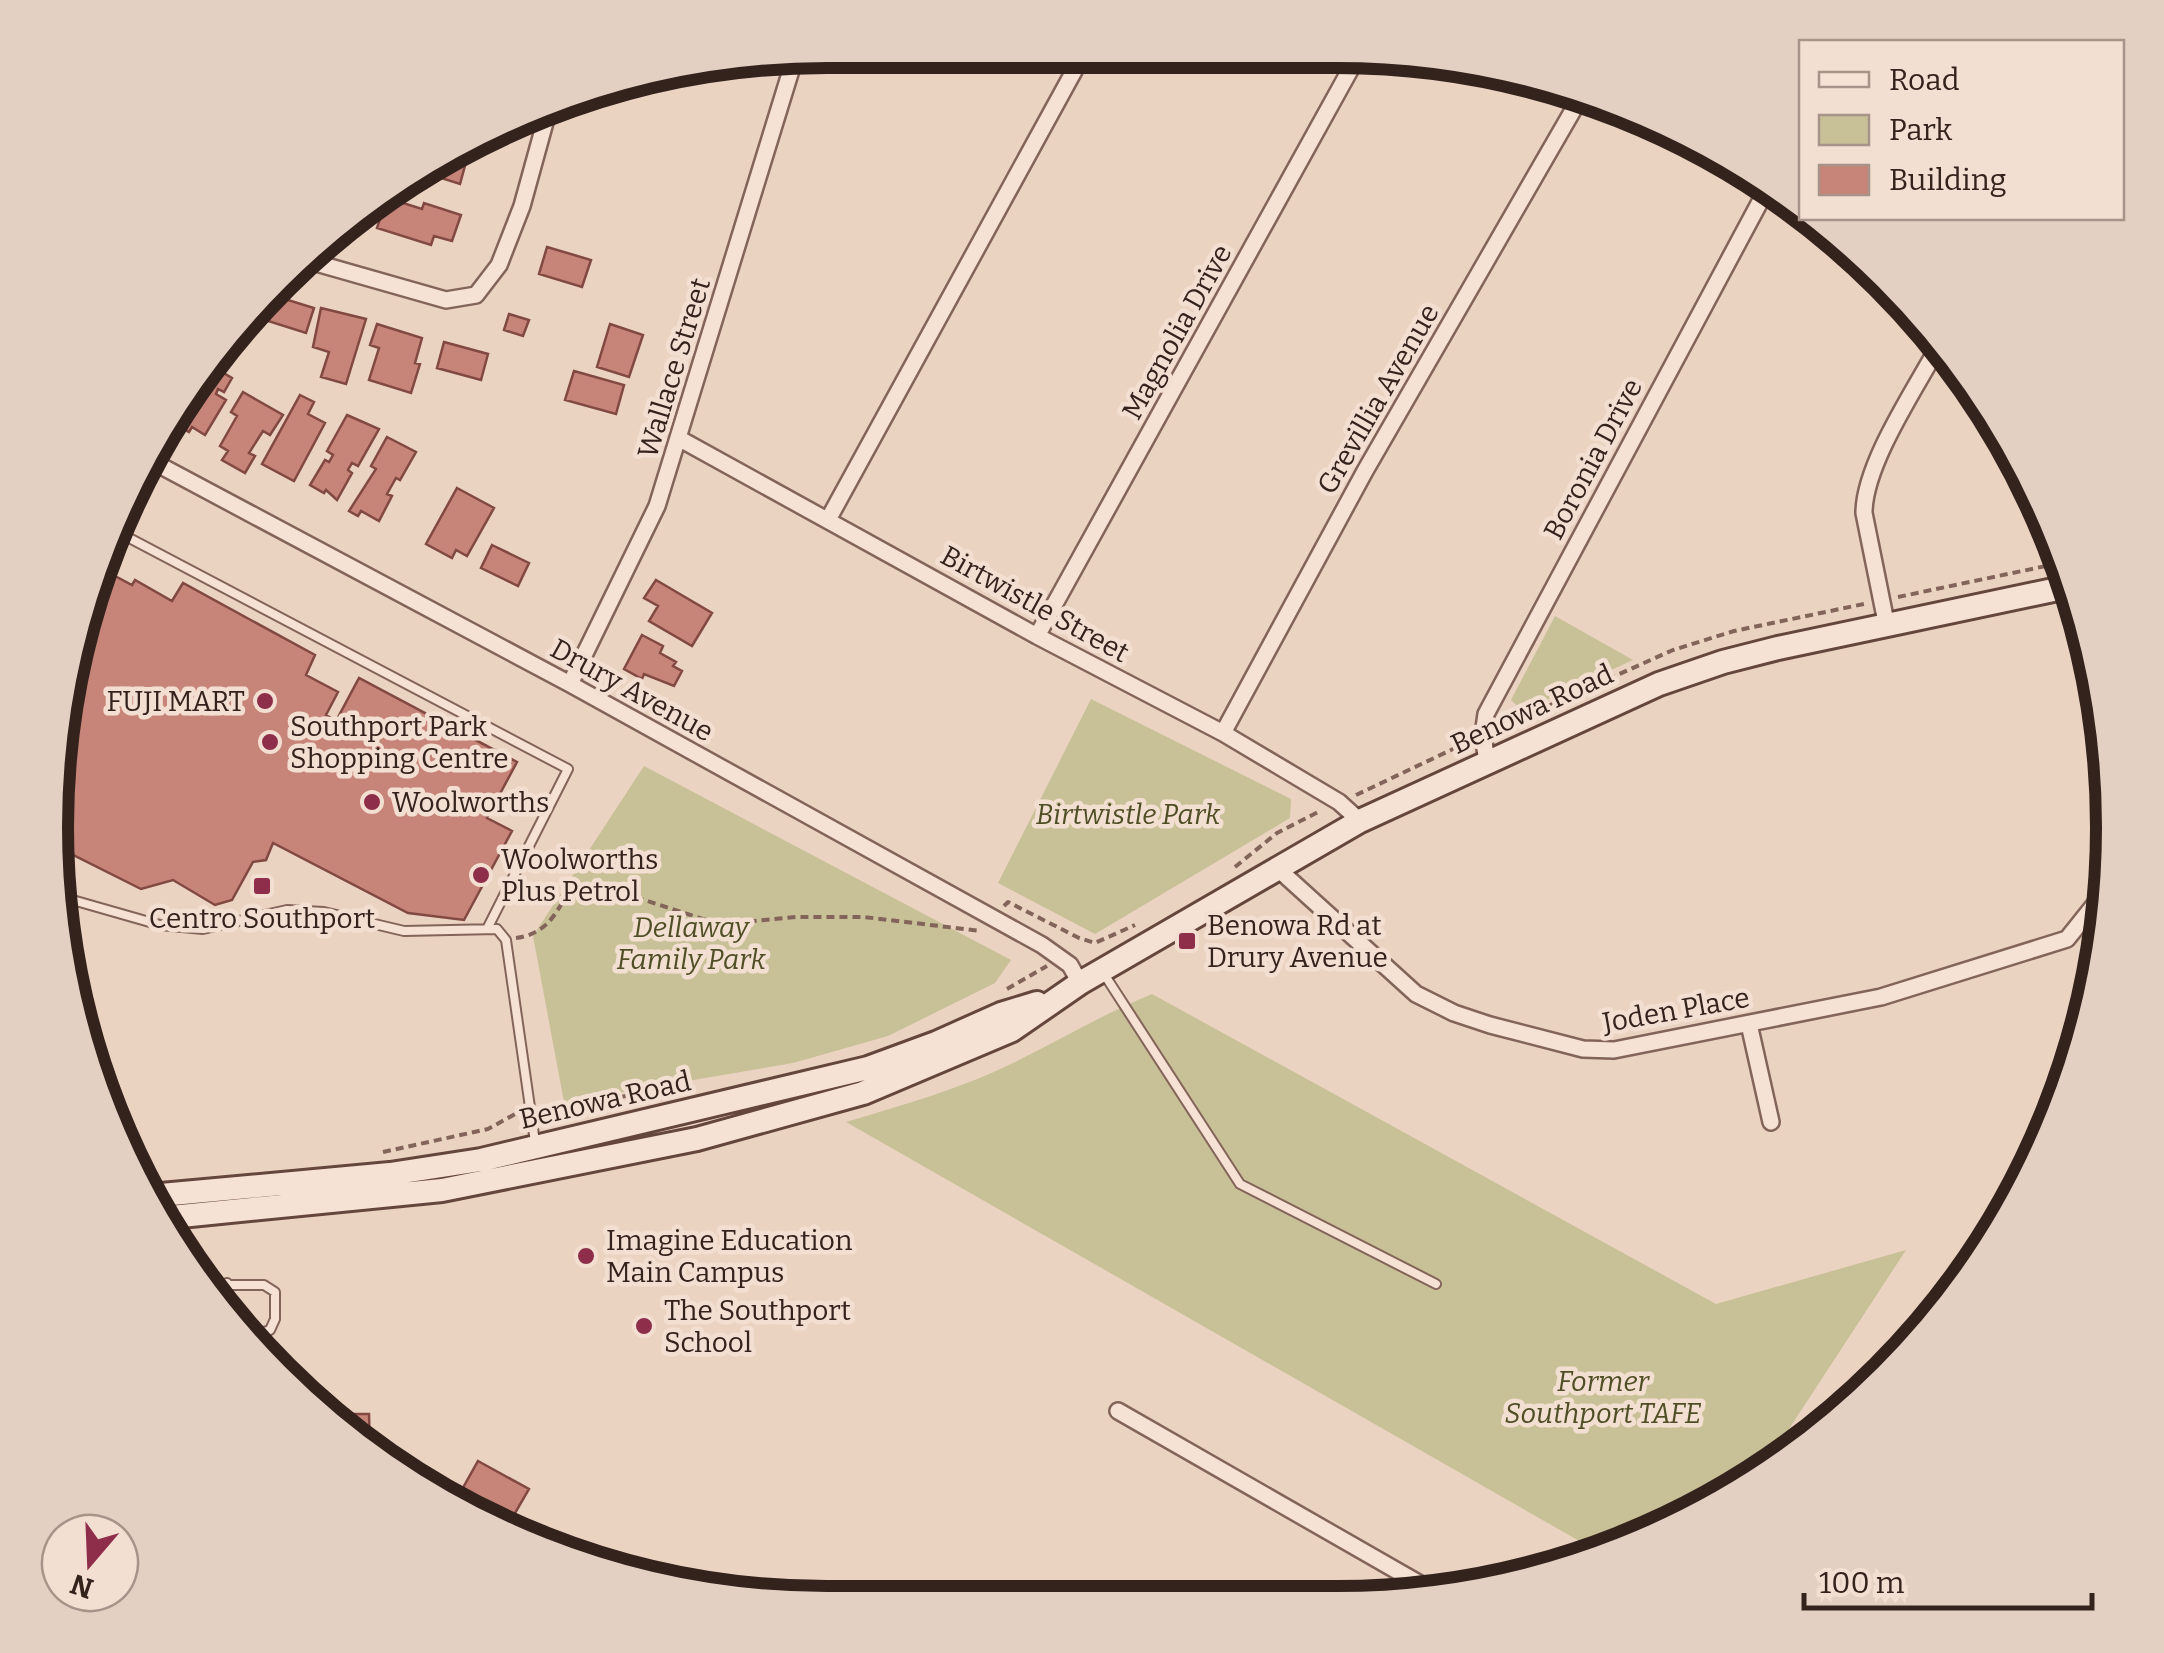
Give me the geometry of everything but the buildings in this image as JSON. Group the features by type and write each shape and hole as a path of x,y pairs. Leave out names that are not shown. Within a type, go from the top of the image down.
{"main road":[{"name":"Benowa Road","path":"176,1217 378,1198 543,1171 696,1138 862,1093 1012,1030 1241,877 1277,868 1360,821 1605,707 1692,672 1886,622 2058,589"},
{"name":"Benowa Road","path":"163,1195 390,1174 536,1146 868,1068 936,1044 1001,1014 1060,997"}],"street":[{"path":"829,518 1076,68"},
{"name":"Magnolia Drive","path":"1037,636 1351,68"},
{"name":"Wallace Street","path":"570,684 657,506 792,69"},
{"name":"Grevillia Avenue","path":"1223,733 1365,471 1576,106"},
{"path":"319,263 446,300 476,295 499,265 522,206 545,122"},
{"name":"Boronia Drive","path":"1487,762 1483,735 1486,714 1762,197"},
{"path":"1886,622 1864,513 1864,495 1872,471 1933,356"},
{"name":"Birtwistle Street","path":"680,439 1037,636 1223,733 1339,802 1360,821"},
{"name":"Drury Avenue","path":"159,465 570,684 993,918 1070,965 1080,983"},
{"name":"Joden Place","path":"1277,868 1416,994 1454,1013 1583,1049 1614,1050 1880,997 2067,938 2092,908"},
{"path":"1749,1024 1770,1122"},
{"path":"1118,1412 1415,1581"}],"lane":[{"path":"125,535 568,769 487,929"},
{"path":"71,900 160,925 204,929 287,910 324,912 404,931 497,930 506,940 530,1110 543,1171"},
{"path":"1102,971 1240,1184 1436,1284"},
{"path":"228,1283 229,1295"},
{"path":"220,1284 264,1285 275,1292 275,1319 270,1330 262,1333"}],"path":[{"path":"506,940 526,937 544,928 580,886 598,886 688,916 731,922 796,916 864,917 980,932 1008,902 1094,943 1141,922"},
{"path":"998,993 1059,957"},
{"path":"368,1155 488,1128 530,1110 694,1087"}],"green space":[{"path":"1555,616 1633,660 1523,711 1511,700"},
{"name":"Birtwistle Park","path":"1091,699 1291,799 1290,818 1095,934 998,883"},
{"name":"Dellaway Family Park","path":"644,766 1011,960 995,983 888,1036 793,1063 564,1102 533,936"},
{"name":"Former Southport TAFE","path":"1152,994 1716,1304 1906,1250 1780,1443 1673,1507 1584,1544 846,1122 993,1072"}],"place":[{"name":"FUJI MART","path":"265,701"},
{"name":"Southport Park Shopping Centre","path":"270,742"},
{"name":"Woolworths","path":"372,802"},
{"name":"Woolworths Plus Petrol","path":"481,875"},
{"name":"Centro Southport","path":"262,886"},
{"name":"Benowa Rd at Drury Avenue","path":"1187,941"},
{"name":"Imagine Education Main Campus","path":"586,1256"},
{"name":"The Southport School","path":"644,1326"}]}
